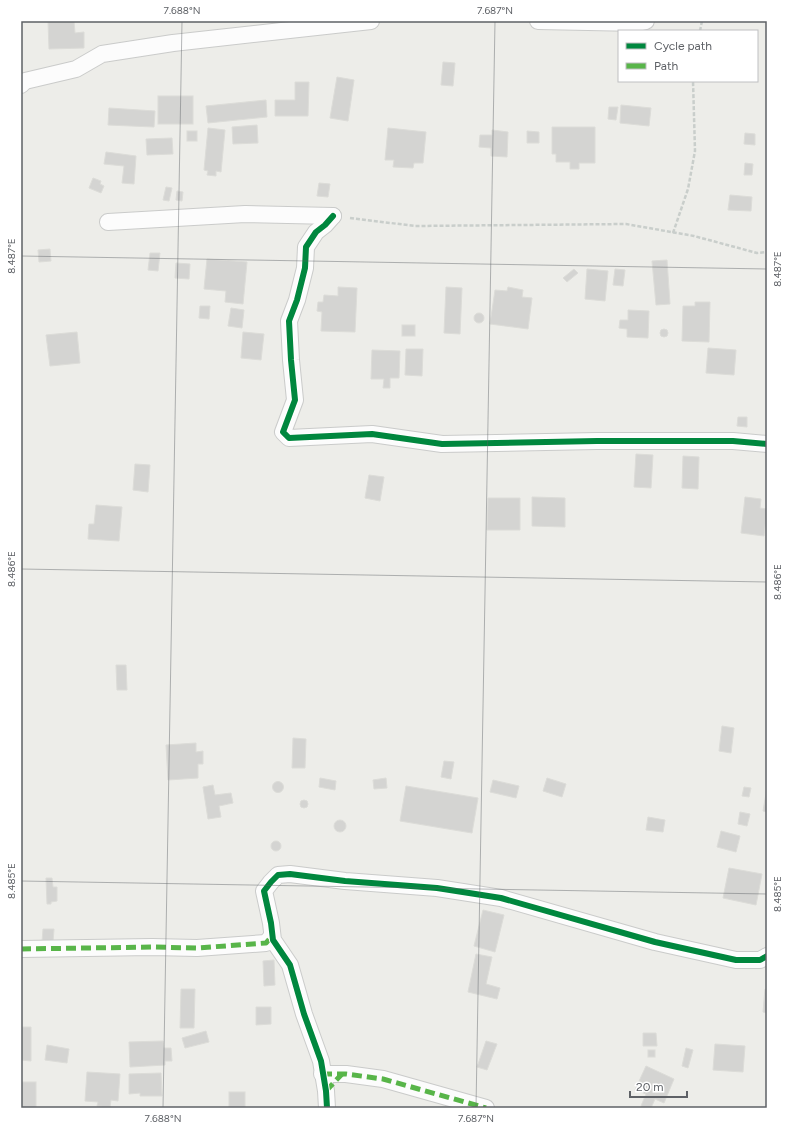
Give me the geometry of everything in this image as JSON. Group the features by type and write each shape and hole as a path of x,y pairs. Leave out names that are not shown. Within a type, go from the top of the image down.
{"street":[{"path":"21,85 25,81 76,70 102,54 173,43 371,21"},
{"path":"538,21 638,23 646,21"},
{"path":"108,222 245,214 333,216"},
{"path":"333,216 316,232 306,247 305,268 297,300 289,321 290,360 296,400 283,432 288,438 372,434 442,444 627,441 733,441 767,444"},
{"path":"327,1108 321,1061 304,1014 290,964 273,940 272,936 271,923 264,891 278,875 290,874 437,888 501,898 655,942 721,957 736,960 760,960 767,956"},
{"path":"21,949 144,947 197,948 266,943 272,936"},
{"path":"322,1074 342,1074 383,1079 486,1108"},
{"path":"326,1091 342,1074"}],"path":[{"path":"673,233 688,189 695,151 693,82"},
{"path":"333,216 415,226 626,224 694,236 757,253 767,252"}],"building":[{"path":"48,21 74,21 75,33 84,32 84,48 49,49"},
{"path":"443,62 455,63 453,86 441,85"},
{"path":"337,77 354,80 348,121 330,118"},
{"path":"295,82 309,82 308,116 275,116 275,100 295,100"},
{"path":"158,96 193,96 193,124 158,124"},
{"path":"266,100 267,117 208,123 206,106"},
{"path":"621,105 651,108 649,126 620,123"},
{"path":"609,107 618,107 616,120 608,119"},
{"path":"109,108 155,111 154,127 108,125"},
{"path":"257,125 258,143 233,144 232,127"},
{"path":"552,127 595,127 595,163 579,163 579,169 570,169 570,162 556,162 556,154 552,154"},
{"path":"208,128 225,130 221,172 216,171 216,176 207,175 208,171 204,170"},
{"path":"388,128 426,132 423,163 414,163 413,168 393,167 394,160 385,160"},
{"path":"492,130 508,132 507,157 491,156 491,148 479,147 480,135 492,135"},
{"path":"187,131 197,131 197,141 187,141"},
{"path":"527,131 539,132 539,143 527,143"},
{"path":"745,133 755,134 755,145 744,144"},
{"path":"172,138 173,154 147,155 146,139"},
{"path":"106,152 136,156 134,184 122,183 124,166 104,164"},
{"path":"745,163 753,164 752,175 744,175"},
{"path":"93,178 101,181 100,184 104,186 101,193 89,188"},
{"path":"319,183 330,184 328,197 317,196"},
{"path":"166,187 172,188 169,201 163,200"},
{"path":"177,191 183,192 182,201 176,200"},
{"path":"730,195 752,197 751,211 728,210"},
{"path":"50,249 51,261 39,262 38,250"},
{"path":"150,253 160,253 158,271 148,270"},
{"path":"207,259 247,262 243,304 225,302 226,291 204,289"},
{"path":"667,260 670,304 656,305 652,261"},
{"path":"176,263 190,264 189,279 175,278"},
{"path":"574,269 578,273 567,282 563,278"},
{"path":"587,269 608,271 605,301 585,299"},
{"path":"615,269 625,270 623,286 613,285"},
{"path":"338,287 357,288 355,332 321,331 322,312 317,311 318,302 323,302 324,295 338,296"},
{"path":"446,287 462,288 460,334 444,333"},
{"path":"508,287 523,290 522,297 532,298 528,329 490,324 495,290 507,291"},
{"path":"695,302 710,302 709,342 682,341 683,306 695,306"},
{"path":"200,306 210,306 209,319 199,318"},
{"path":"231,308 244,310 242,328 228,326"},
{"path":"628,310 649,311 648,338 627,337 627,329 619,328 620,320 628,320"},
{"path":"477,313 481,313 484,318 481,323 477,323 474,320 474,316"},
{"path":"402,325 415,325 415,336 402,336"},
{"path":"664,329 667,330 667,336 664,337 661,336 660,333 661,330"},
{"path":"77,332 80,363 50,366 46,335"},
{"path":"243,332 264,334 261,360 241,358"},
{"path":"708,348 736,350 734,375 706,373"},
{"path":"406,349 423,349 422,376 405,375"},
{"path":"372,350 400,351 399,378 390,378 390,388 383,388 384,379 371,379"},
{"path":"738,417 747,417 747,427 737,426"},
{"path":"636,454 653,455 651,488 634,487"},
{"path":"683,456 699,457 698,489 682,488"},
{"path":"135,464 150,465 148,492 133,490"},
{"path":"369,475 384,477 380,501 365,498"},
{"path":"532,497 565,498 565,527 532,526"},
{"path":"745,497 761,499 760,508 767,509 764,536 741,533"},
{"path":"488,498 520,498 520,530 487,530"},
{"path":"96,505 122,507 119,541 88,539 89,524 94,524"},
{"path":"116,665 126,665 127,690 117,690"},
{"path":"722,726 734,728 731,753 719,751"},
{"path":"293,738 306,739 305,768 292,768"},
{"path":"196,743 196,752 203,751 203,764 198,764 198,778 168,780 166,745"},
{"path":"444,761 454,762 451,779 441,777"},
{"path":"320,778 336,781 335,790 319,787"},
{"path":"386,778 387,788 374,789 373,780"},
{"path":"547,778 566,784 562,797 543,791"},
{"path":"493,780 519,786 516,798 490,792"},
{"path":"276,782 280,782 282,783 282,791 276,792 273,789 273,785"},
{"path":"213,785 215,795 231,793 233,803 219,806 221,817 208,819 203,787"},
{"path":"406,786 478,798 472,833 400,821"},
{"path":"744,787 751,788 749,797 742,796"},
{"path":"767,788 767,812 763,811"},
{"path":"302,800 306,800 308,804 306,808 302,808 300,806 300,802"},
{"path":"740,812 750,814 747,826 738,824"},
{"path":"648,817 665,820 663,832 646,830"},
{"path":"340,820 344,822 346,826 344,830 340,832 336,830 334,826 336,822"},
{"path":"721,831 740,836 736,852 717,847"},
{"path":"274,841 278,841 280,842 280,850 274,851 271,848 271,844"},
{"path":"729,868 762,874 756,905 723,898"},
{"path":"46,878 52,878 53,887 57,887 57,901 51,902 51,904 47,904"},
{"path":"483,910 504,915 495,952 474,946"},
{"path":"43,929 54,929 53,942 42,942"},
{"path":"476,954 492,957 486,984 500,988 497,999 468,992"},
{"path":"274,960 275,985 264,986 263,961"},
{"path":"181,989 195,989 194,1028 180,1028"},
{"path":"765,989 767,989 767,1013 763,1012"},
{"path":"256,1007 271,1007 271,1024 256,1025"},
{"path":"21,1027 31,1027 31,1061 21,1060"},
{"path":"206,1031 209,1042 185,1048 182,1038"},
{"path":"643,1033 656,1033 657,1046 643,1046"},
{"path":"163,1041 164,1048 171,1048 172,1061 165,1061 165,1065 130,1067 129,1042"},
{"path":"486,1041 497,1044 487,1070 477,1067"},
{"path":"715,1044 745,1046 743,1072 713,1070"},
{"path":"47,1045 69,1049 67,1063 45,1060"},
{"path":"686,1048 693,1050 688,1068 682,1066"},
{"path":"648,1050 655,1050 655,1057 648,1057"},
{"path":"646,1066 674,1079 664,1103 655,1099 651,1108 641,1106 646,1094 635,1090"},
{"path":"87,1072 120,1074 118,1101 111,1100 110,1107 97,1106 98,1102 85,1101"},
{"path":"161,1073 162,1096 140,1096 140,1093 129,1094 129,1074"},
{"path":"21,1082 36,1082 36,1108 21,1108"},
{"path":"229,1092 245,1092 245,1108 229,1108"}],"marked path":[{"path":"21,949 152,947 197,948 266,943 272,936"},
{"path":"322,1074 346,1074 383,1079 486,1108"},
{"path":"326,1091 342,1074"}],"cycle path":[{"path":"333,216 316,232 306,247 305,268 297,300 289,321 295,400 283,432 289,438 372,434 442,444 597,441 733,441 767,444"},
{"path":"327,1108 321,1061 304,1014 290,965 273,940 264,891 278,875 290,874 345,881 437,888 501,898 655,942 736,960 760,960 767,956"}]}
